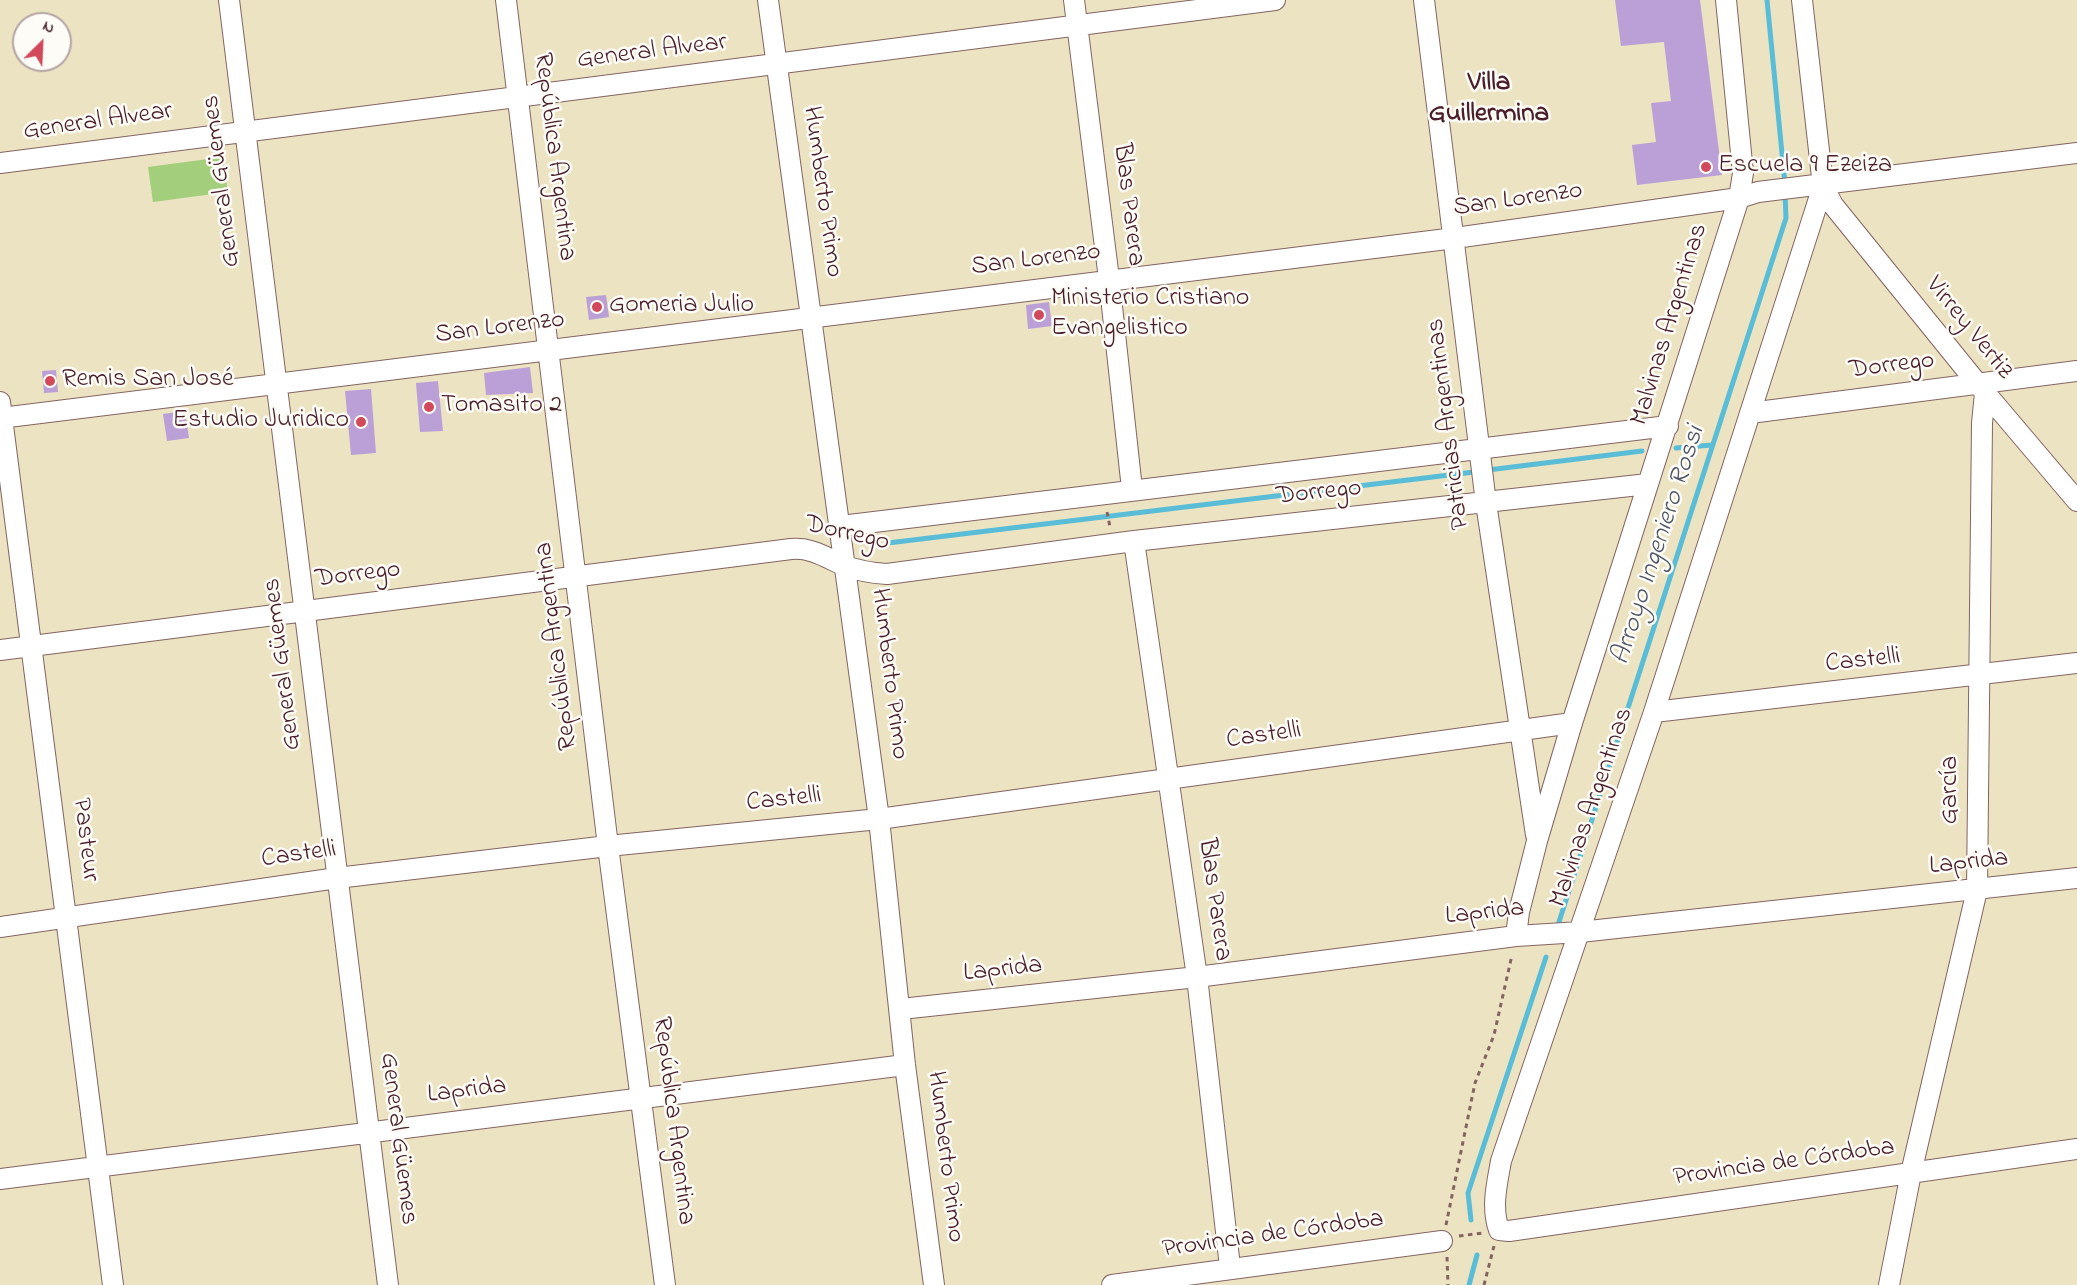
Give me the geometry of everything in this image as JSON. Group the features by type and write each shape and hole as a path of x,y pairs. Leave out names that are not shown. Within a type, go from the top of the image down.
{"street":[{"name":"General Güemes","path":"228,0 275,384 306,610 388,1285"},
{"name":"República Argentina","path":"506,0 578,577 608,846 665,1285"},
{"name":"Humberto Primo","path":"768,0 879,819 901,1009 905,1065 934,1285"},
{"name":"Blas Parera","path":"1074,0 1109,279 1132,489"},
{"name":"General Alvear","path":"0,164 1275,0"},
{"name":"Patricias Argentinas","path":"1424,0 1486,502 1537,841"},
{"name":"Malvinas Argentinas","path":"1523,936 1519,912 1537,841 1572,723 1648,484 1749,195 1743,173 1726,0"},
{"name":"Malvinas Argentinas","path":"1490,1232 1495,1218 1495,1193 1502,1161 1571,933 1654,712 1750,413 1814,187 1802,0"},
{"name":"San Lorenzo","path":"1,413 275,384 1455,238 1749,195 2077,153"},
{"name":"Virrey Vertiz","path":"1814,187 1833,205 1981,388 2077,501"},
{"name":"Dorrego","path":"1750,413 1981,388 2077,371"},
{"name":"García","path":"1889,1285 1911,1173 1977,890 1981,388"},
{"name":"Pasteur","path":"1,413 33,646 113,1285"},
{"name":"Dorrego","path":"841,526 1105,496 1132,489 1668,426"},
{"name":"Dorrego","path":"0,650 802,548 846,566 867,572 887,574 1134,541 1648,484"},
{"name":"Blas Parera","path":"1134,541 1197,977 1230,1267"},
{"name":"Castelli","path":"1654,712 2077,663"},
{"name":"Castelli","path":"0,927 337,878 608,846 879,819 1168,777 1572,723"},
{"name":"Laprida","path":"901,1009 1197,977 1523,936 1571,933 2077,879"},
{"name":"Laprida","path":"0,1179 905,1065"},
{"name":"Provincia de Córdoba","path":"1490,1232 1509,1232 2077,1149"},
{"name":"Provincia de Córdoba","path":"1112,1285 1449,1238"}],"path":[{"path":"1107,508 1109,524"},
{"path":"1448,1285 1449,1238 1475,1083 1494,1035 1523,936"},
{"path":"1449,1238 1490,1232 1484,1285"}],"green space":[{"path":"223,157 228,192 153,202 148,167"}],"building":[{"path":"1615,0 1700,0 1722,175 1637,185 1632,145 1656,142 1651,103 1671,101 1664,42 1621,46"},
{"name":"Gomeria Julio","path":"606,295 609,317 589,320 586,297"},
{"name":"Ministerio Cristiano Evangelistico","path":"1049,302 1052,326 1028,329 1026,305"},
{"path":"530,367 533,393 486,395 484,373"},
{"name":"Remis San José","path":"56,370 58,392 44,393 42,371"},
{"name":"Tomasito 2","path":"438,381 443,431 420,432 416,383"},
{"name":"Estudio Juridico","path":"371,389 376,453 351,455 345,391"},
{"path":"185,411 189,438 167,441 163,414"}],"waterway":[{"path":"1767,0 1785,184"},
{"name":"Arroyo Ingeniero Rossi","path":"1557,928 1786,218 1785,193"},
{"path":"1676,448 1712,445"},
{"path":"1488,470 1642,451"},
{"path":"888,543 1474,472"},
{"path":"1471,1220 1468,1193 1546,957"},
{"path":"1469,1285 1477,1255"}],"place":[{"name":"Escuela 9 Ezeiza","path":"1706,167"},
{"name":"Gomeria Julio","path":"597,307"},
{"name":"Ministerio Cristiano Evangelistico","path":"1039,315"},
{"name":"Remis San José","path":"50,381"},
{"name":"Tomasito 2","path":"429,407"},
{"name":"Estudio Juridico","path":"361,422"}],"district":[{"name":"Villa Guillermina","path":"1489,100"}]}
